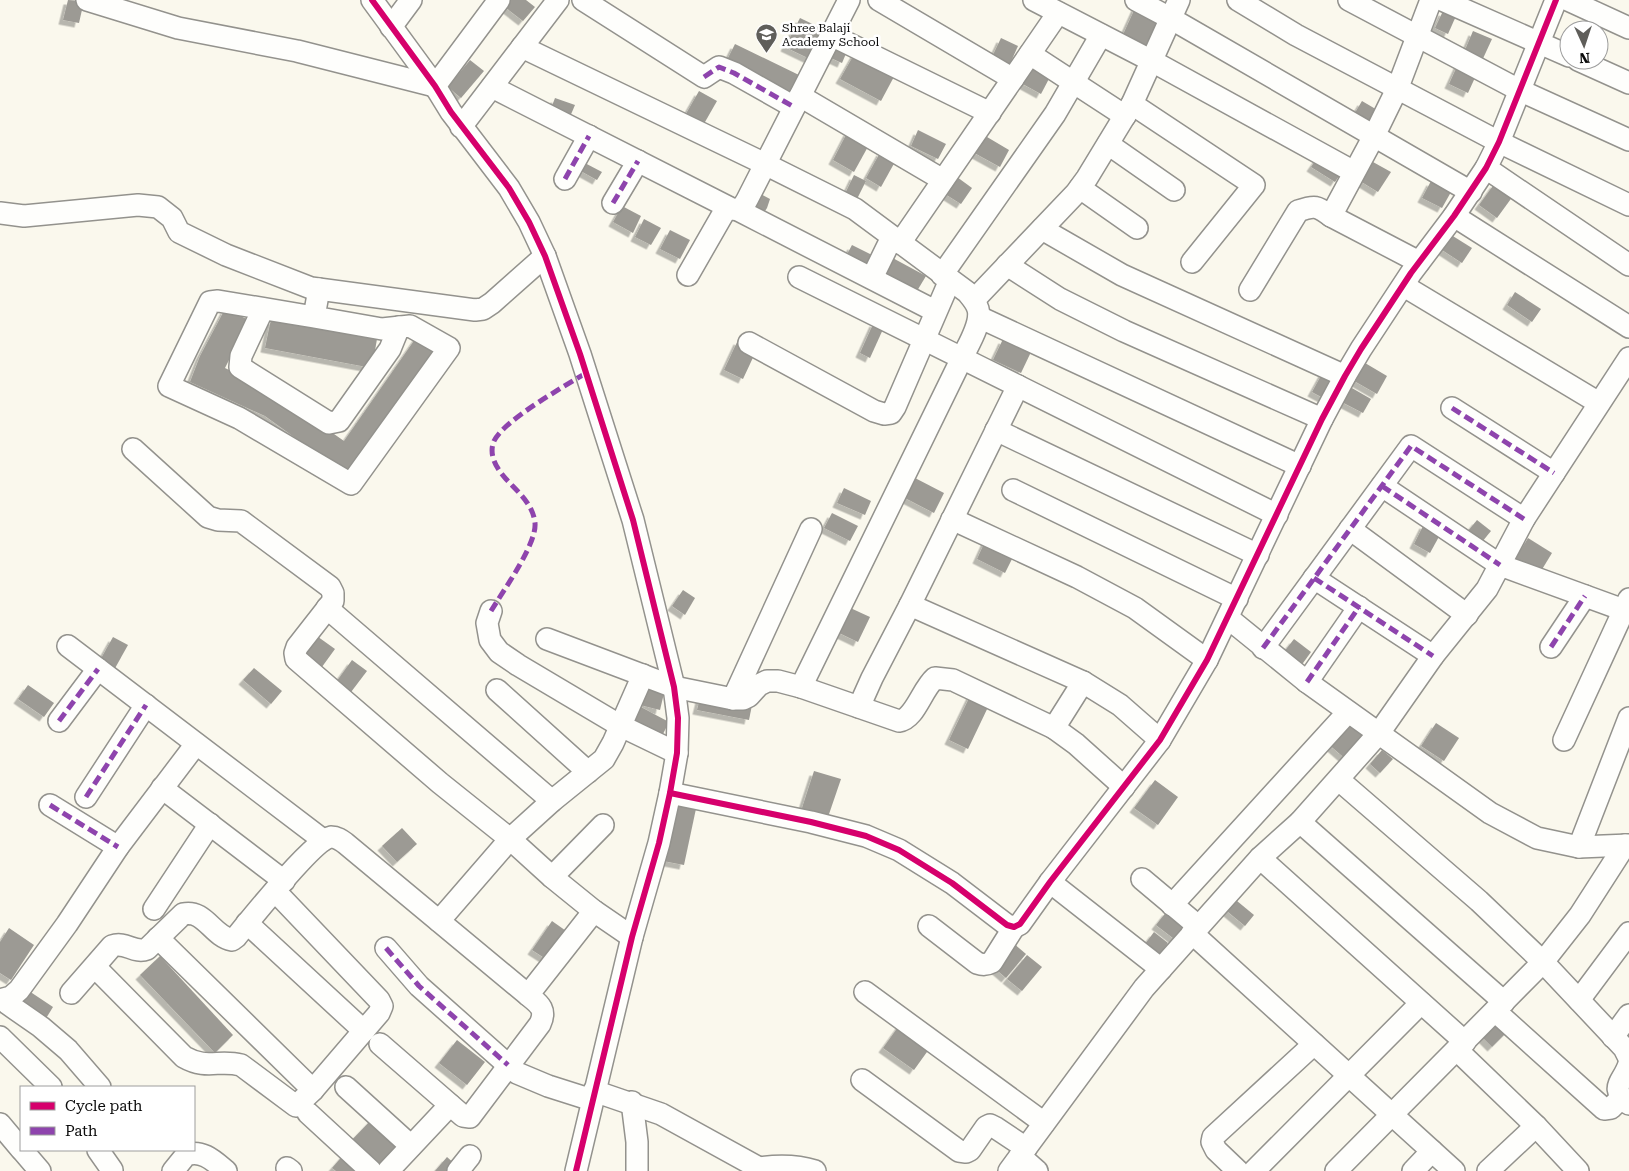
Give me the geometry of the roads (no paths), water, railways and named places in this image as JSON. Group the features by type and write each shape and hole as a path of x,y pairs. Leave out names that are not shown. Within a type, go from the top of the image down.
{"street":[{"path":"87,0 178,28 297,51 434,86"},
{"path":"372,0 461,126 509,188 529,222 545,256 580,354 633,520 674,687 678,718 677,753 670,793 659,843 632,937 576,1171"},
{"path":"391,27 411,0"},
{"path":"434,86 499,0"},
{"path":"461,126 558,0"},
{"path":"583,0 704,77 719,67 734,73 797,101 943,180"},
{"path":"688,275 733,208 744,206 849,0"},
{"path":"879,0 1013,79"},
{"path":"1034,0 1152,61 1354,172"},
{"path":"1136,0 1174,9 1374,136 1471,192"},
{"path":"1238,0 1296,35 1398,87 1499,142 1629,205"},
{"path":"1349,0 1519,90 1629,140"},
{"path":"1331,216 1398,87 1431,0"},
{"path":"1442,0 1559,51"},
{"path":"929,926 977,963 988,965 992,962 1014,927 1020,924 1050,882 1160,740 1207,660 1322,419 1345,376 1361,349 1486,168 1499,142 1556,0"},
{"path":"1568,0 1629,28"},
{"path":"801,687 962,358 976,309 1007,266 1080,188 1128,110 1152,61 1174,9"},
{"path":"872,278 896,240 943,180 990,113 1058,12"},
{"path":"748,343 874,412 891,413 924,340 946,277 1055,114 1101,35"},
{"path":"830,36 990,113"},
{"path":"522,46 855,209 967,292 976,309 1300,466"},
{"path":"1030,54 1074,82 1128,110 1254,185 1192,262"},
{"path":"1600,70 1629,83"},
{"path":"492,86 935,311"},
{"path":"565,179 589,136"},
{"path":"1108,144 1174,190"},
{"path":"613,203 638,161"},
{"path":"1486,168 1629,265"},
{"path":"1080,188 1137,228"},
{"path":"0,213 24,216 138,205 158,208 172,218 179,232 226,255 311,288 476,310 483,309 492,303 545,256"},
{"path":"1250,290 1298,211 1310,207 1318,207 1331,216 1420,262"},
{"path":"1454,216 1629,327"},
{"path":"1042,229 1122,275 1345,376"},
{"path":"1007,266 1060,299 1108,323 1322,419"},
{"path":"799,277 1277,515"},
{"path":"1404,286 1599,403"},
{"path":"314,317 319,289"},
{"path":"218,301 262,308 382,329 410,326 448,348 351,484 239,418 169,386 210,302 218,301"},
{"path":"262,308 241,356 240,367 329,423 339,421 390,349 399,327"},
{"path":"1018,1159 1144,988 1260,858 1300,822 1379,733 1433,656 1487,589 1524,519 1629,358"},
{"path":"859,707 1018,386"},
{"path":"1452,408 1554,474"},
{"path":"996,430 1258,555"},
{"path":"1263,648 1411,446 1524,519"},
{"path":"133,449 208,517 218,520 241,521 330,587 334,593 333,601 297,647 296,659 440,783 510,839 552,877 594,911 632,937"},
{"path":"1382,486 1500,565 1585,596 1627,607 1564,740"},
{"path":"1013,490 1237,599"},
{"path":"952,519 1077,576 1135,608 1207,660"},
{"path":"733,699 811,528"},
{"path":"1350,530 1467,614"},
{"path":"1314,578 1433,656"},
{"path":"1551,647 1585,596"},
{"path":"910,605 1083,682 1120,705 1160,740"},
{"path":"1307,682 1359,607"},
{"path":"327,608 552,801"},
{"path":"491,611 487,623 490,640 499,652 619,725 677,753"},
{"path":"1228,618 1307,682 1490,812 1537,838 1578,847 1627,845"},
{"path":"547,639 674,687 733,699 743,699 750,696 759,685 767,681 778,681 801,687 894,720 905,720 910,716 929,683 935,678 953,680 1054,728 1076,744 1124,787"},
{"path":"68,646 323,840"},
{"path":"59,721 98,669"},
{"path":"439,921 510,839 552,801 604,759 643,675"},
{"path":"1054,728 1083,682"},
{"path":"497,690 588,772"},
{"path":"86,797 146,705"},
{"path":"1172,904 1348,712"},
{"path":"1578,847 1629,718"},
{"path":"0,1024 6,1000 19,990 118,847 196,744"},
{"path":"1339,780 1479,901 1543,962 1613,1037 1628,1054 1629,1058"},
{"path":"94,967 184,1057 194,1063 206,1065 230,1062 241,1066 296,1106 372,1037 382,1006 379,1000 279,886 210,824 162,788"},
{"path":"670,793 811,822 866,836 898,850 952,883 1007,926 1014,927"},
{"path":"50,805 118,847"},
{"path":"1300,822 1500,1006 1604,1109 1611,1108 1625,1101 1618,1091 1618,1084 1629,1064"},
{"path":"154,909 210,824"},
{"path":"552,877 603,825"},
{"path":"71,993 112,946 124,945 136,951 147,949 183,914 190,912 198,915 226,938 232,940 279,886 323,840 331,837 338,838 345,843 542,1006 543,1017 540,1024 470,1116 463,1116 372,1037 247,923"},
{"path":"1336,1171 1543,962 1580,915 1627,845"},
{"path":"1260,858 1422,1003 1578,1171"},
{"path":"1142,880 1172,904 1195,930 1314,1044 1454,1171"},
{"path":"1050,882 1161,969"},
{"path":"528,995 594,911"},
{"path":"1579,1000 1629,933"},
{"path":"158,938 313,1090"},
{"path":"386,948 419,986 517,1073 548,1086 632,1102 661,1114 759,1169 778,1165 801,1167 815,1171"},
{"path":"865,992 1044,1123"},
{"path":"6,1000 68,1050 99,1086"},
{"path":"1254,1171 1422,1003"},
{"path":"1613,1037 1629,1016"},
{"path":"0,1037 50,1086"},
{"path":"1238,1171 1216,1150 1212,1142 1213,1137 1314,1044"},
{"path":"862,1080 959,1151 966,1152 970,1150 986,1127 990,1125 1018,1159 1037,1171"},
{"path":"346,1087 411,1146"},
{"path":"632,1102 637,1142 637,1171"},
{"path":"388,1171 450,1105"},
{"path":"308,1113 371,1171"},
{"path":"0,1124 20,1149"},
{"path":"1488,1171 1536,1126"},
{"path":"22,1151 40,1171"},
{"path":"99,1151 112,1170"},
{"path":"1412,1171 1432,1151"},
{"path":"173,1171 186,1156 198,1153 207,1157 226,1171"}],"place":[{"name":"Shree Balaji Academy School","path":"766,54"}]}
